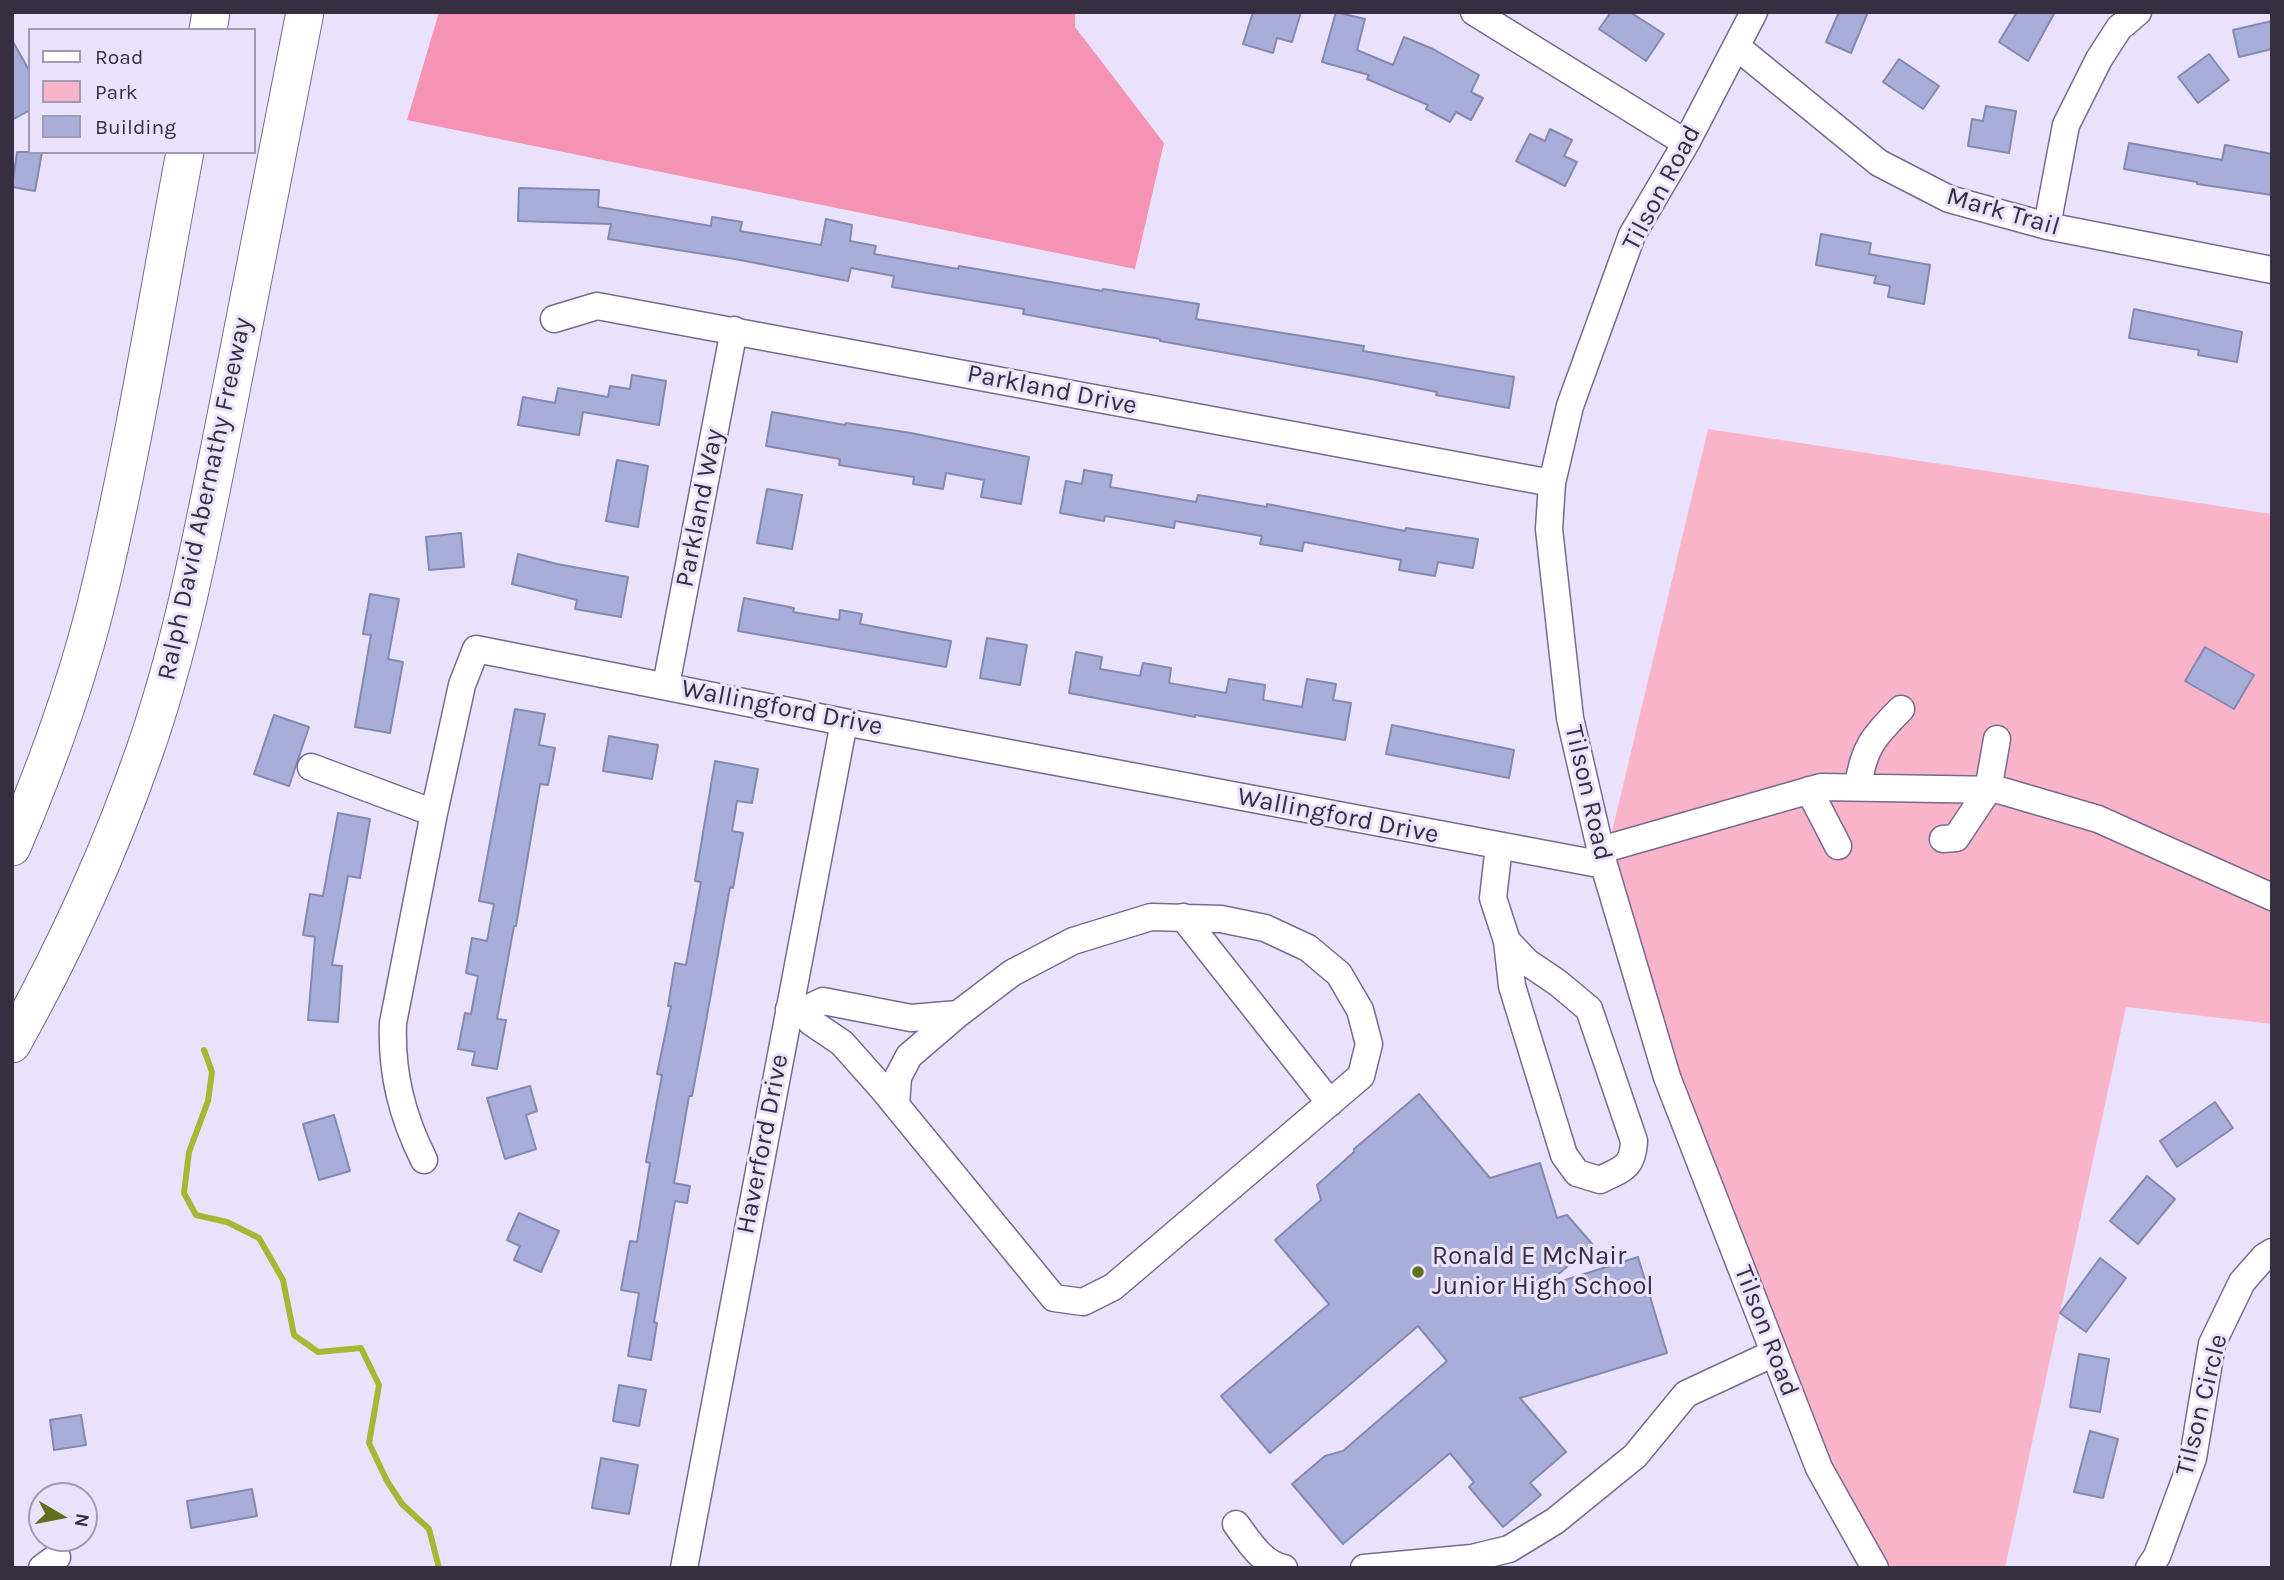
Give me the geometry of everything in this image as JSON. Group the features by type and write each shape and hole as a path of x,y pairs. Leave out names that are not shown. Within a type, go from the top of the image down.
{"highway":[{"name":"Ralph David Abernathy Freeway","path":"12,1044 75,923 112,838 145,752 172,659 204,523 305,12"},
{"path":"12,847 37,790 73,683 102,582 185,154"}],"street":[{"path":"1474,12 1686,143"},
{"name":"Tilson Road","path":"1754,12 1686,143 1632,235 1570,406 1552,483 1549,529 1570,718 1602,858 1667,1077 1819,1468 1875,1568"},
{"path":"2047,226 2066,125 2099,59 2119,28 2138,12"},
{"name":"Mark Trail","path":"1737,47 1879,163 1949,199 2047,226 2272,270"},
{"name":"Parkland Drive","path":"554,319 597,306 1552,483"},
{"name":"Parkland Way","path":"666,685 734,330"},
{"name":"Wallingford Drive","path":"424,1160 398,1092 392,1052 393,1023 462,685 476,649 1499,846 1602,858"},
{"path":"1858,787 1860,768 1873,737 1901,709"},
{"name":"Haverford Drive","path":"684,1568 795,1010 844,722"},
{"path":"1942,839 1956,838 1988,790 1997,739"},
{"path":"311,767 434,813"},
{"path":"1602,858 1821,787 1998,790 2098,819 2272,897"},
{"path":"1809,790 1838,845"},
{"path":"1499,846 1493,898 1507,941 1512,986 1564,1155 1577,1173 1600,1180 1628,1167 1634,1141 1589,1009 1527,962 1507,941"},
{"path":"1183,916 1329,1103"},
{"path":"795,1010 842,1043 897,1105 1054,1298 1083,1302 1113,1287 1361,1076 1369,1044 1360,1010 1339,974 1308,948 1265,928 1222,919 1152,917 1073,941 1012,973 909,1056 898,1077 897,1105"},
{"path":"795,1010 823,1001 911,1018 958,1014"},
{"name":"Tilson Circle","path":"2149,1568 2157,1556 2193,1458 2212,1345 2242,1282 2264,1257 2272,1252"},
{"path":"1364,1568 1472,1558 1509,1549 1555,1521 1635,1456 1686,1394 1774,1353"},
{"path":"1236,1524 1255,1550 1277,1567 1284,1568"}],"green space":[{"path":"1708,429 2272,514 2272,1024 2126,1007 2005,1568 1879,1568 1867,1551 1725,1267 1645,1019 1605,861"}],"shaded area":[{"path":"439,12 1075,12 1075,27 1164,143 1135,269 407,120"}],"building":[{"path":"1253,12 1301,12 1292,42 1277,38 1273,53 1243,44"},
{"path":"1336,12 1365,19 1357,50 1393,65 1404,37 1433,49 1479,75 1471,92 1483,98 1471,120 1456,112 1450,122 1426,109 1428,105 1367,79 1369,75 1322,62"},
{"path":"1611,12 1630,12 1664,34 1646,61 1599,29"},
{"path":"1839,12 1868,12 1851,53 1826,42"},
{"path":"2017,12 2055,12 2028,61 1999,42"},
{"path":"2272,21 2272,49 2239,57 2233,30"},
{"path":"12,40 28,68 28,111 12,120"},
{"path":"2209,54 2229,80 2198,103 2178,77"},
{"path":"1899,59 1939,86 1923,109 1883,82"},
{"path":"1986,106 2016,111 2009,153 1968,146 1972,119 1983,121"},
{"path":"1550,129 1572,140 1564,156 1577,162 1565,186 1516,161 1530,134 1545,141"},
{"path":"2129,143 2222,160 2225,145 2272,154 2272,195 2197,184 2124,169"},
{"path":"17,152 42,154 35,191 12,187"},
{"path":"519,188 599,190 598,207 711,226 712,217 742,222 740,231 821,245 826,219 852,225 850,241 876,246 874,254 1199,304 1196,319 1364,346 1363,351 1514,377 1509,408 1436,395 1437,392 1371,379 1023,314 1024,309 892,287 894,276 851,268 848,281 735,259 608,239 611,224 518,221"},
{"path":"1821,234 1871,243 1869,254 1930,265 1924,304 1888,297 1890,286 1874,283 1876,276 1816,265"},
{"path":"2134,309 2242,332 2237,362 2198,355 2199,350 2129,338"},
{"path":"632,375 666,381 659,425 583,412 579,435 518,425 523,397 555,403 558,388 608,397 610,386 630,389"},
{"path":"772,412 911,433 1029,457 1021,504 981,497 984,480 946,473 943,489 913,484 914,477 839,465 840,459 766,446"},
{"path":"617,460 648,466 638,527 606,521"},
{"path":"1084,470 1112,475 1110,487 1196,502 1198,495 1267,507 1267,504 1405,531 1406,528 1478,539 1473,568 1438,562 1435,576 1399,570 1401,560 1304,542 1302,551 1260,544 1262,536 1175,521 1174,528 1105,516 1104,521 1060,513 1066,481 1082,484"},
{"path":"767,489 802,495 792,549 757,543"},
{"path":"461,533 464,567 429,570 426,537"},
{"path":"518,554 628,577 621,617 575,609 577,600 512,584"},
{"path":"370,594 399,599 388,659 403,662 390,733 355,727 371,635 363,634"},
{"path":"744,598 794,608 793,612 839,620 840,610 862,614 860,624 951,641 946,667 738,631"},
{"path":"987,638 1027,645 1020,685 980,678"},
{"path":"2205,647 2254,675 2234,709 2185,681"},
{"path":"1076,652 1102,657 1100,669 1140,676 1143,663 1171,668 1169,683 1226,693 1229,679 1265,685 1263,700 1302,707 1307,679 1336,684 1333,700 1351,703 1345,740 1195,717 1069,693"},
{"path":"515,709 545,714 539,745 555,748 548,785 540,784 497,1019 506,1020 497,1069 472,1065 475,1052 458,1049 465,1013 471,1014 478,976 466,973 472,938 487,941 494,904 479,901"},
{"path":"274,715 309,727 289,786 254,774"},
{"path":"1392,725 1514,750 1509,778 1386,754"},
{"path":"609,736 658,745 652,779 603,771"},
{"path":"715,761 758,769 752,803 737,801 732,831 743,833 733,888 730,887 674,1183 690,1186 687,1203 675,1201 654,1322 657,1323 651,1360 628,1356 639,1293 621,1290 630,1241 637,1242 650,1163 646,1162 662,1075 657,1074 671,1006 668,1006 675,963 686,965 701,882 695,881"},
{"path":"338,813 370,819 360,878 348,876 332,965 342,966 338,1022 308,1020 315,937 303,935 310,894 323,896"},
{"path":"530,1086 537,1111 526,1115 536,1149 505,1159 487,1098"},
{"path":"1419,1094 1490,1178 1540,1163 1557,1218 1567,1215 1593,1245 1543,1287 1638,1257 1667,1353 1520,1398 1566,1452 1530,1483 1541,1495 1503,1527 1469,1487 1474,1482 1450,1453 1343,1544 1292,1484 1325,1456 1343,1451 1447,1361 1418,1326 1270,1453 1221,1396 1329,1304 1275,1240 1321,1200 1317,1185 1354,1152 1354,1149"},
{"path":"2215,1102 2233,1128 2177,1167 2160,1141"},
{"path":"334,1115 350,1171 319,1180 303,1124"},
{"path":"2147,1176 2175,1199 2138,1244 2110,1221"},
{"path":"519,1213 559,1231 541,1272 514,1260 520,1246 507,1240"},
{"path":"2100,1258 2126,1278 2086,1332 2060,1313"},
{"path":"2079,1354 2109,1359 2100,1412 2070,1407"},
{"path":"619,1385 646,1390 639,1426 613,1421"},
{"path":"81,1415 86,1445 54,1450 50,1420"},
{"path":"2090,1431 2118,1439 2103,1498 2074,1492"},
{"path":"601,1458 638,1465 629,1514 592,1508"},
{"path":"252,1489 257,1516 191,1528 187,1501"}],"waterway":[{"path":"204,1050 212,1072 208,1101 189,1152 184,1193 196,1215 227,1222 259,1238 283,1280 294,1335 318,1352 361,1348 379,1385 369,1443 387,1481 402,1504 429,1529 439,1568"}],"place":[{"name":"Ronald E McNair Junior High School","path":"1418,1272"}]}
